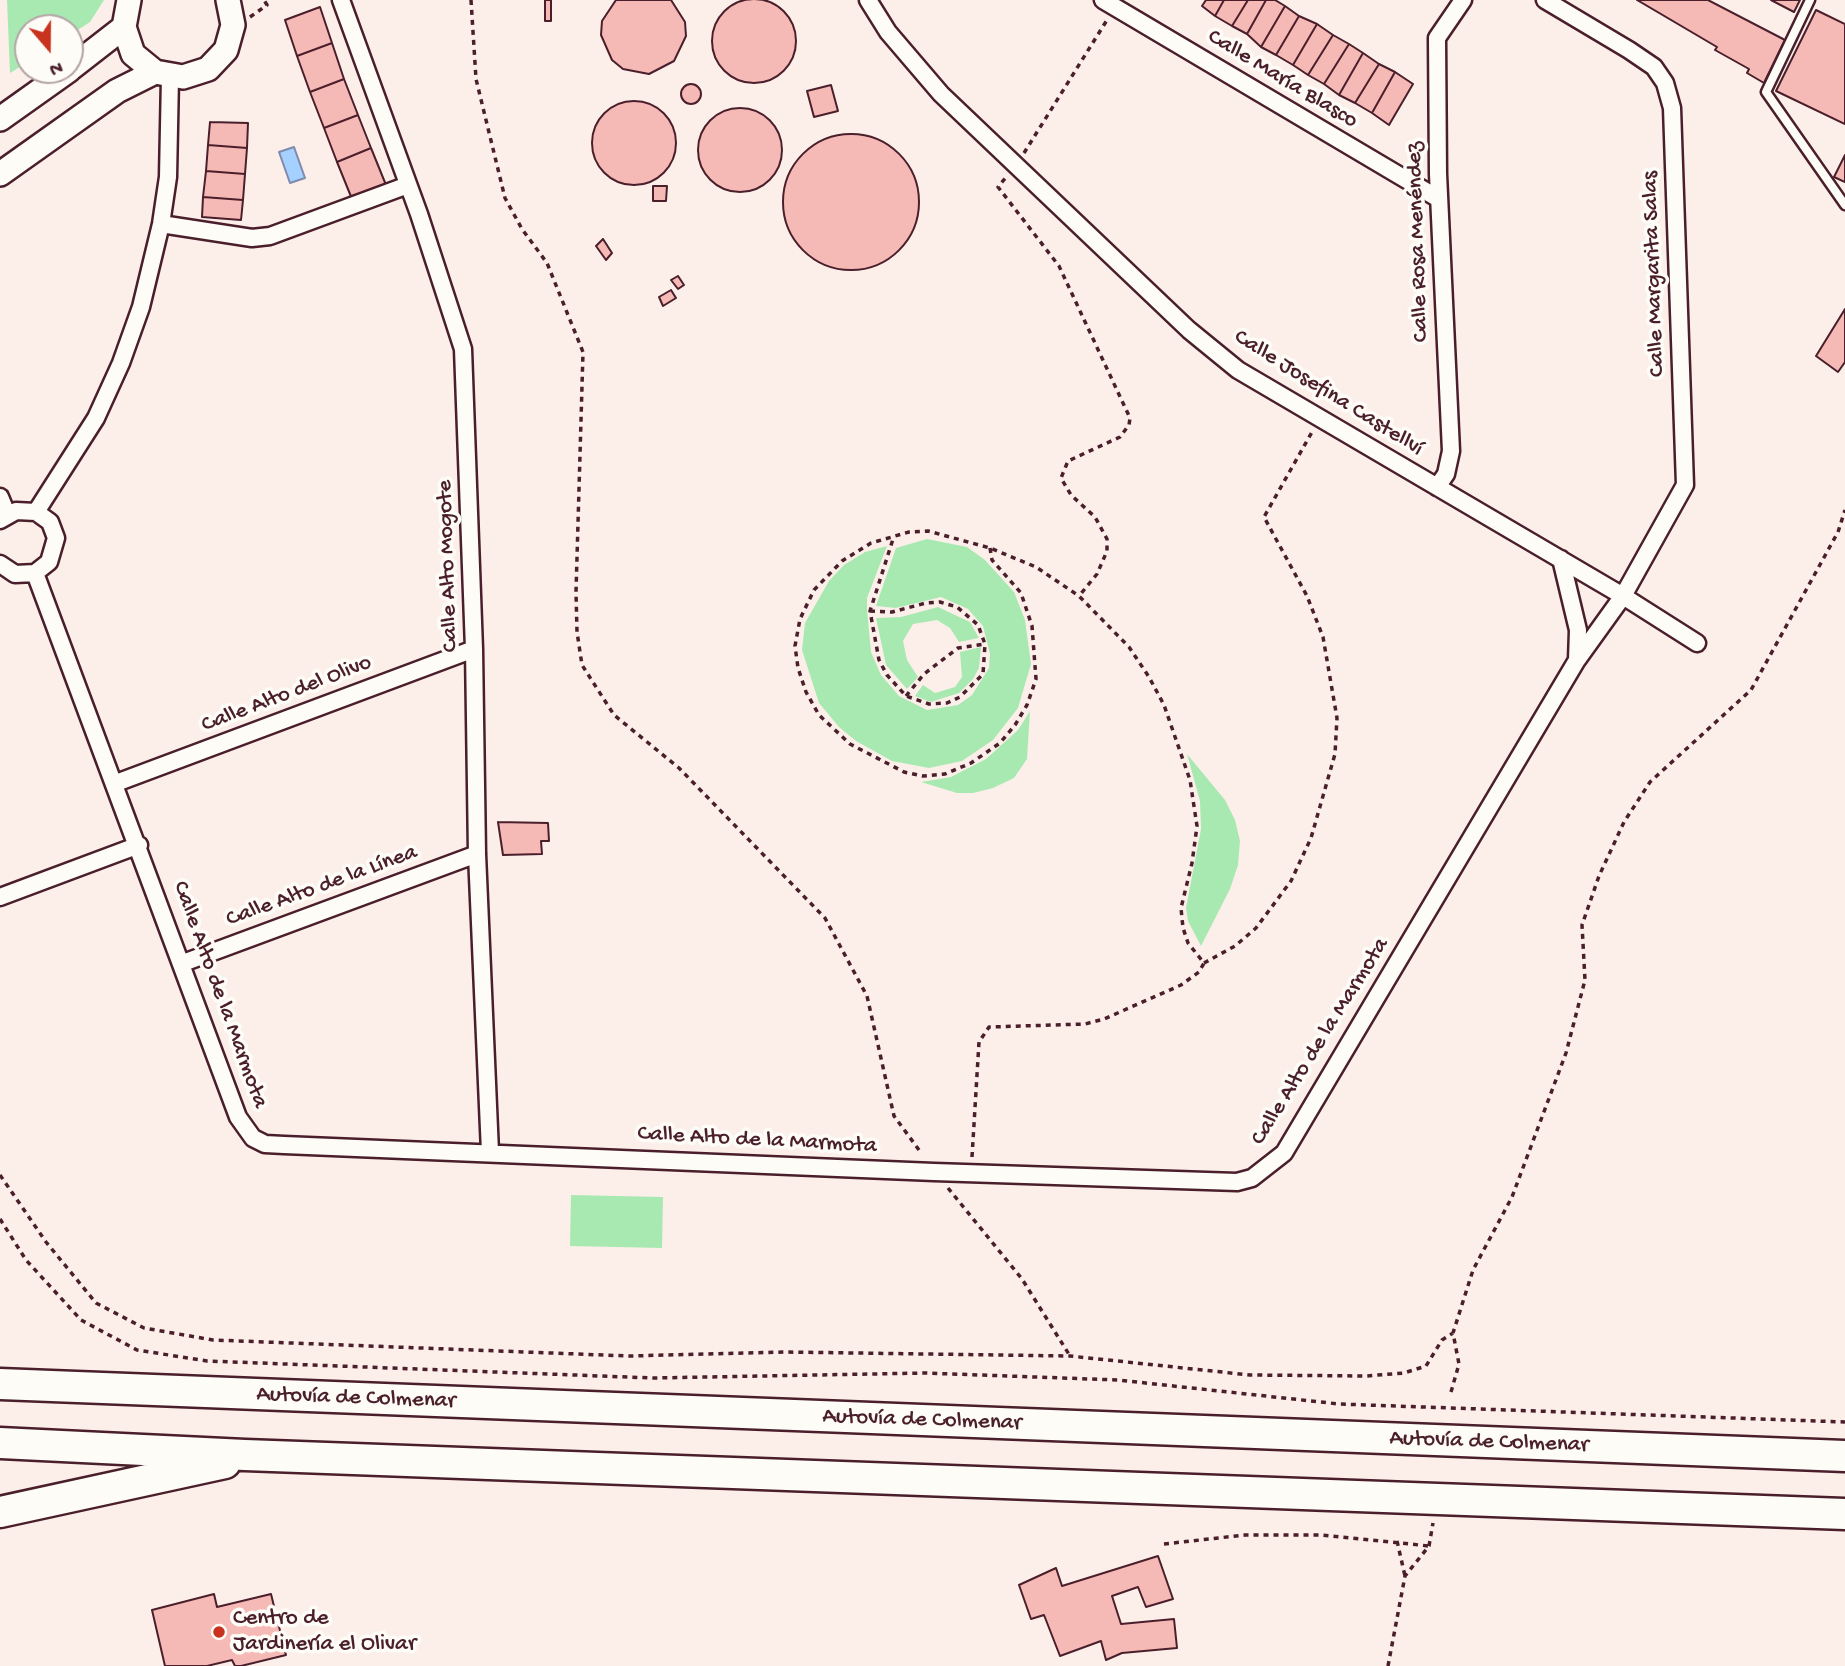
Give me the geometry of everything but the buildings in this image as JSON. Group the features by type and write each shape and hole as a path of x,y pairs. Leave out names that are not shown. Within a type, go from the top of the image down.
{"highway":[{"name":"Autovía de Colmenar","path":"0,1384 1845,1456"},
{"path":"0,1443 245,1455 1845,1514"},
{"path":"0,1512 216,1467 245,1455"}],"street":[{"path":"129,0 124,27 133,54 163,75"},
{"name":"Calle Alto Mogote","path":"341,0 408,185 463,349 474,649 477,854 490,1152"},
{"name":"Calle Josefina Castellví","path":"868,0 888,32 941,94 1189,330 1238,370 1561,559 1697,643"},
{"name":"Calle Rosa Menéndez","path":"1437,487 1446,474 1451,452 1438,199 1437,38 1463,0"},
{"name":"Calle Margarita Salas","path":"1545,0 1654,67 1665,83 1672,108 1686,477 1677,500 1623,596"},
{"path":"0,174 117,91 163,75 196,74 218,60 231,38 236,4"},
{"name":"Calle María Blasco","path":"1109,4 1438,199"},
{"path":"84,58 124,27"},
{"path":"36,512 96,418 121,363 141,307 161,224 168,177 163,75"},
{"path":"0,119 48,84"},
{"path":"161,224 252,238 270,236 408,185"},
{"path":"0,497 4,517 16,510 36,512 54,530 56,547 49,562 36,573 15,573 0,564"},
{"path":"1561,559 1578,630 1577,660"},
{"name":"Calle Alto de la Marmota","path":"36,573 238,1116 253,1138 265,1144 284,1145 1237,1182 1252,1178 1275,1163 1284,1153 1577,660 1623,596"},
{"name":"Calle Alto del Olivo","path":"116,783 474,649"},
{"path":"0,897 139,845"},
{"name":"Calle Alto de la Línea","path":"183,963 477,854"}],"lane":[{"path":"1810,0 1766,92 1845,205"}],"path":[{"path":"471,0 476,79 505,198 522,229 547,263 583,352 576,592 577,632 582,665 614,715 679,768 825,918 867,996 894,1116 934,1172 1013,1268 1070,1356"},
{"path":"1079,596 1097,574 1107,551 1107,539 1095,517 1064,486 1062,469 1068,461 1120,437 1129,425 1130,418 1059,266 998,187 1016,165 1109,4"},
{"path":"971,1172 979,1042 989,1027 1084,1024 1181,985 1199,972 1204,963 1235,946 1256,928 1291,881 1311,838 1335,754 1337,718 1323,637 1307,596 1264,517 1319,419"},
{"path":"1451,1392 1460,1364 1453,1333 1473,1270 1512,1197 1566,1053 1585,980 1582,925 1624,822 1650,782 1751,690 1838,532 1845,510"},
{"path":"990,548 992,560 1021,593 1028,608 1036,679 1027,705 1000,743 971,763 945,774 923,776 883,763 836,732 819,715 806,692 796,657 800,619 814,590 842,561 871,543 894,536 928,531 990,548 1035,567 1079,596 1109,624 1136,657 1164,705 1178,742 1190,780 1197,826 1192,863 1181,908 1183,928 1188,943 1204,963"},
{"path":"870,611 892,612 940,602 970,615 978,625 985,644 983,674 960,697 947,703 929,704 906,696 887,675 879,660 870,611 894,536"},
{"path":"906,696 924,674 958,648 985,644"},
{"path":"0,1175 46,1242 96,1303 144,1328 190,1336 322,1345 629,1356 784,1352 1070,1356 1250,1374 1366,1376 1404,1373 1426,1366 1442,1340 1453,1333"},
{"path":"0,1219 26,1260 81,1320 137,1350 206,1361 653,1378 925,1373 1104,1379 1339,1404 1845,1422"},
{"path":"1405,1576 1429,1546 1433,1523"},
{"path":"1164,1544 1245,1535 1322,1535 1429,1546"},
{"path":"1388,1666 1405,1576 1397,1541"}],"green space":[{"path":"7,0 104,0 90,22 84,26 84,14 14,14 14,71 10,73"},
{"path":"927,539 967,547 985,560 1014,592 1025,620 1031,664 1018,708 993,740 962,761 929,768 892,761 856,741 839,727 819,703 802,650 805,623 829,581 844,565 865,552 887,546 867,598 871,652 881,675 899,696 927,710 958,705 972,695 989,668 990,654 983,626 968,609 941,597 896,608 876,606 896,548"},
{"path":"938,607 970,622 979,638 959,642 950,628 937,620 913,624 903,641 907,660 918,677 907,689 886,665 876,618 901,617"},
{"path":"981,647 979,668 973,679 959,693 931,702 915,696 923,685 935,693 955,687 962,677 960,652"},
{"path":"1030,711 1027,759 1014,778 993,788 973,793 957,793 921,782 951,777 986,759 1018,730"},
{"path":"1187,754 1225,800 1235,820 1240,841 1238,865 1230,889 1201,946 1188,921 1186,908 1201,829 1200,801"},
{"path":"571,1195 663,1197 662,1248 570,1246"}],"water":[{"path":"294,147 305,178 290,183 279,152"}],"place":[{"name":"Centro de Jardinería el Olivar","path":"219,1632"}]}
